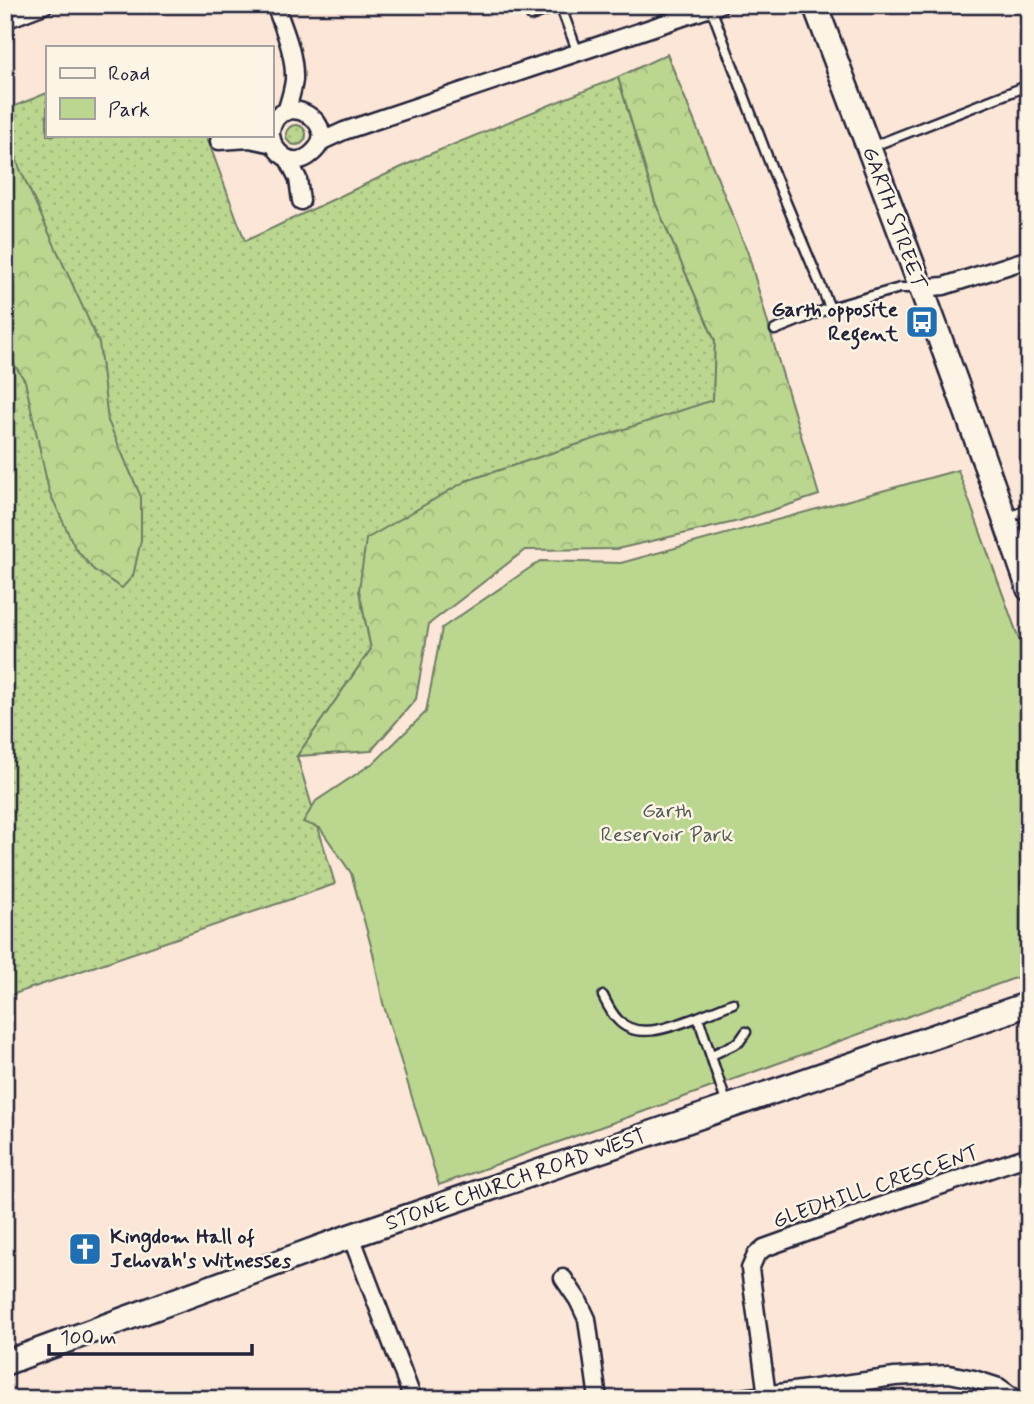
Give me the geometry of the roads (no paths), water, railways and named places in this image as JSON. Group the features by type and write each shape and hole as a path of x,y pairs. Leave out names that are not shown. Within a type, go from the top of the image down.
{"main road":[{"name":"GARTH STREET","path":"815,5 1005,519 1025,565 1029,589"},
{"name":"STONE CHURCH ROAD WEST","path":"5,1363 351,1236 1029,1004"}],"street":[{"path":"5,20 44,5"},
{"path":"275,5 291,51 294,81 307,113"},
{"path":"320,142 344,131 715,7"},
{"path":"286,112 294,81"},
{"path":"273,124 286,112 298,110 313,117 318,125 320,142 306,158 298,179"},
{"path":"318,125 344,131"},
{"path":"219,141 253,136"},
{"path":"268,136 281,155 296,160 306,158"},
{"path":"288,159 298,179 301,201"},
{"path":"921,288 944,286 1029,259"},
{"name":"GLEDHILL CRESCENT","path":"767,1395 750,1269 756,1255 764,1248 1029,1156"},
{"path":"351,1236 414,1399"},
{"path":"563,1278 587,1319 598,1399"},
{"path":"734,1399 895,1377 949,1374 999,1387 1016,1399"}],"lane":[{"path":"526,5 531,16 560,5 578,53"},
{"path":"715,7 772,169 830,309"},
{"path":"869,148 1024,87"},
{"path":"775,330 830,309 900,288 921,288"},
{"path":"1005,519 1029,508"},
{"path":"603,996 619,1022 640,1031 698,1017 733,1003"},
{"path":"698,1017 727,1107"},
{"path":"712,1055 739,1042 746,1032"}],"place":[{"name":"Garth opposite Regent","path":"922,322"},
{"name":"Kingdom Hall of Jehovah's Witnesses","path":"85,1249"}],"park label":[{"name":"Garth Reservoir Park","path":"667,823"}]}
